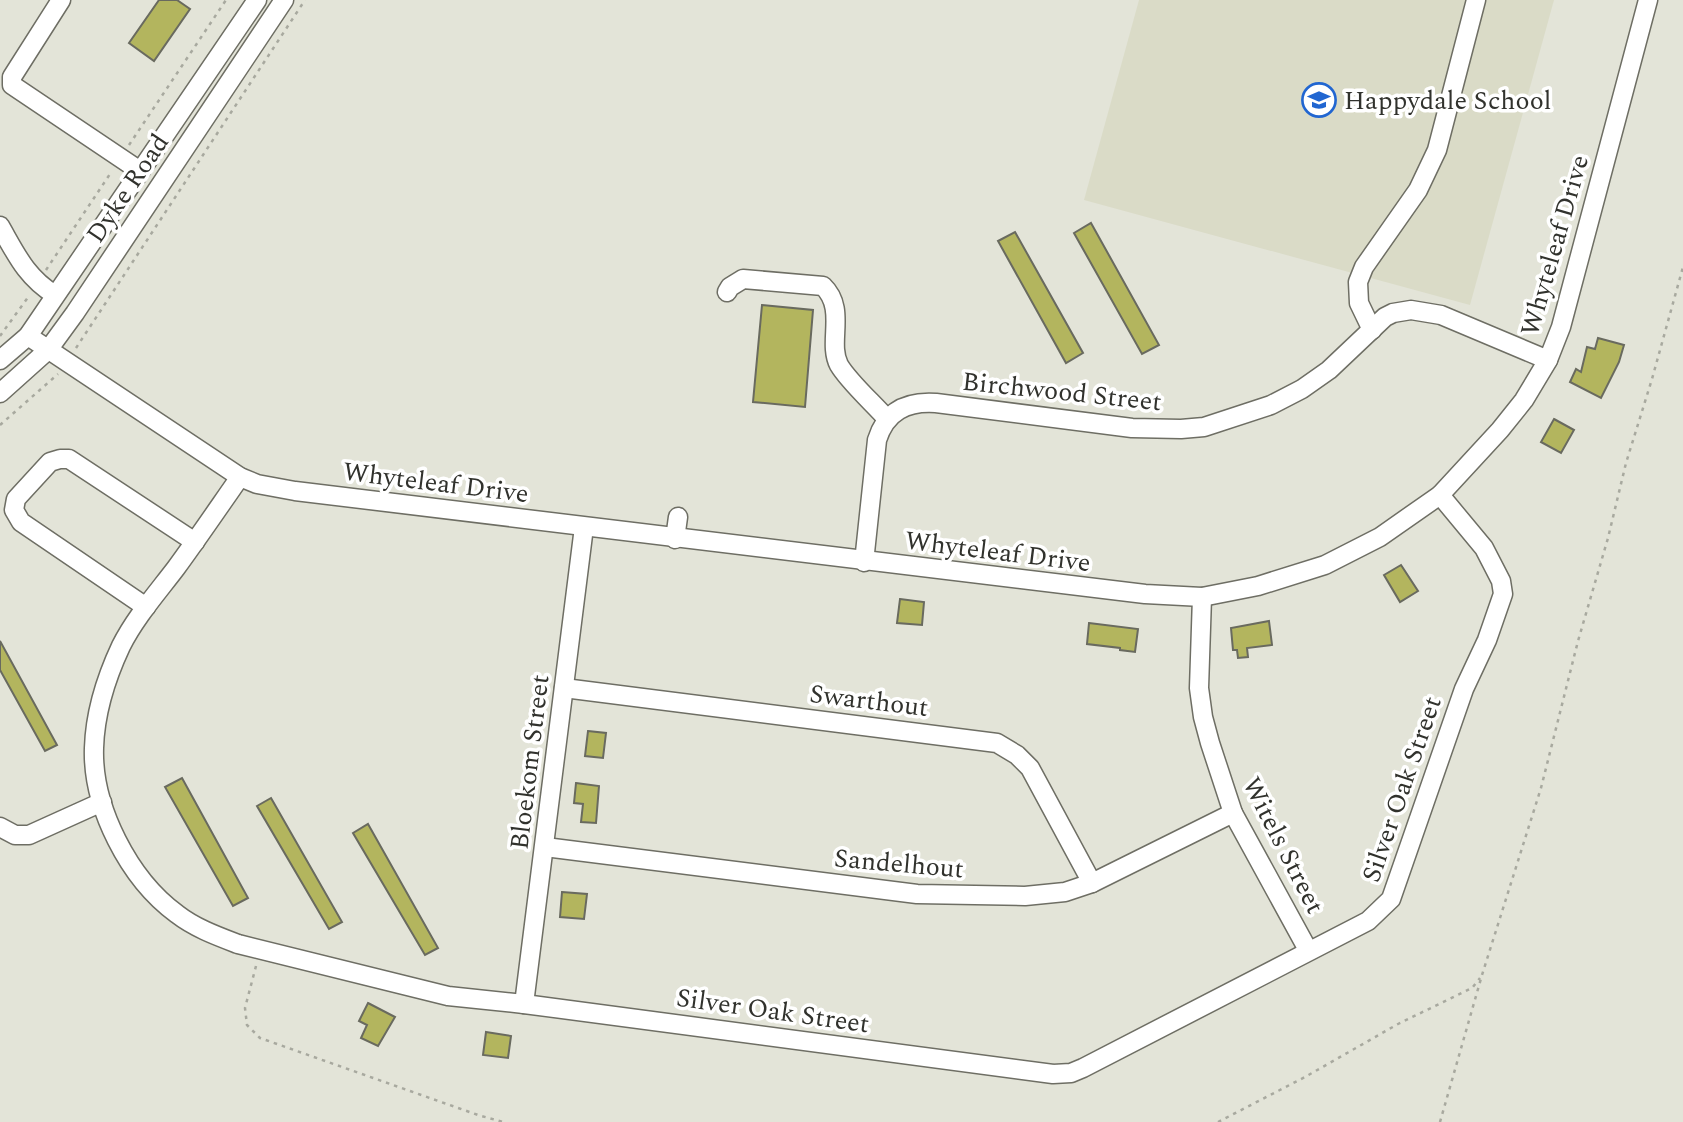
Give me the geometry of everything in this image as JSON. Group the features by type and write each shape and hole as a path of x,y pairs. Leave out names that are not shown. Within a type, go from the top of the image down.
{"street":[{"path":"61,0 12,77 12,85 140,171"},
{"path":"259,0 280,5"},
{"name":"Dyke Road","path":"1,357 28,336 259,0"},
{"path":"1372,330 1359,303 1358,282 1364,267 1418,190 1437,150 1476,0"},
{"name":"Whyteleaf Drive","path":"28,336 240,477 257,484 864,562 1145,594 1202,597 1258,586 1325,565 1380,537 1440,495 1516,410 1548,360 1568,302 1648,0"},
{"name":"Dyke Road","path":"0,393 48,350 280,5"},
{"path":"0,226 37,284 55,295"},
{"path":"727,292 743,279 823,286 834,303 836,351 840,365 887,419 877,440 864,562"},
{"name":"Birchwood Street","path":"887,419 905,405 921,402 1132,428 1204,427 1271,405 1302,389 1329,370 1393,313 1422,311 1440,315 1548,360"},
{"path":"146,607 21,522 14,510 16,499 50,462 69,459 195,542"},
{"name":"Silver Oak Street","path":"240,477 122,643 104,689 94,749 102,802 127,861 157,897 177,914 206,932 260,950 448,996 1053,1074 1083,1069 1367,921 1382,909 1395,892 1464,690 1503,594 1501,581 1484,548 1440,495"},
{"path":"675,538 678,517"},
{"name":"Bloekom Street","path":"524,1004 584,527"},
{"name":"Witels Street","path":"1202,597 1200,702 1233,813 1308,950"},
{"name":"Swarthout","path":"564,688 997,743 1017,755 1030,768 1092,883"},
{"path":"0,827 15,835 29,835 102,802"},
{"name":"Sandelhout","path":"545,848 917,894 1025,896 1065,892 1092,883 1233,813"}],"path":[{"path":"0,425 58,374 305,0"},
{"path":"1440,1122 1482,975 1541,788 1626,463 1683,267"},
{"path":"260,950 244,1008 247,1025 260,1038 503,1122"},
{"path":"1218,1122 1398,1024 1472,988 1482,975"}],"shaded area":[{"name":"Happydale School","path":"1139,0 1554,0 1470,305 1084,200"}],"building":[{"path":"159,0 177,0 190,9 154,61 129,43"},
{"path":"1091,223 1159,345 1142,354 1074,233"},
{"path":"1015,232 1083,353 1066,363 998,241"},
{"path":"762,305 813,310 805,407 753,402"},
{"path":"1598,338 1624,345 1619,362 1601,398 1570,382 1576,369 1581,372 1587,347 1595,349"},
{"path":"1554,419 1574,430 1561,453 1541,442"},
{"path":"1401,565 1418,591 1400,602 1384,575"},
{"path":"900,599 924,602 922,625 897,623"},
{"path":"1269,621 1272,645 1247,648 1248,657 1238,658 1237,650 1233,650 1231,628"},
{"path":"1089,623 1138,629 1135,652 1087,644"},
{"path":"0,641 57,745 45,751 0,670"},
{"path":"588,731 606,733 603,758 585,756"},
{"path":"182,778 248,898 233,906 165,787"},
{"path":"576,783 599,786 596,823 581,822 583,804 574,803"},
{"path":"271,798 342,922 329,929 257,806"},
{"path":"368,824 438,948 425,955 353,833"},
{"path":"562,892 587,894 584,919 560,917"},
{"path":"368,1003 395,1017 378,1046 361,1038 367,1025 359,1021"},
{"path":"486,1032 511,1036 508,1058 483,1055"}],"place":[{"name":"Happydale School","path":"1319,100"}]}
